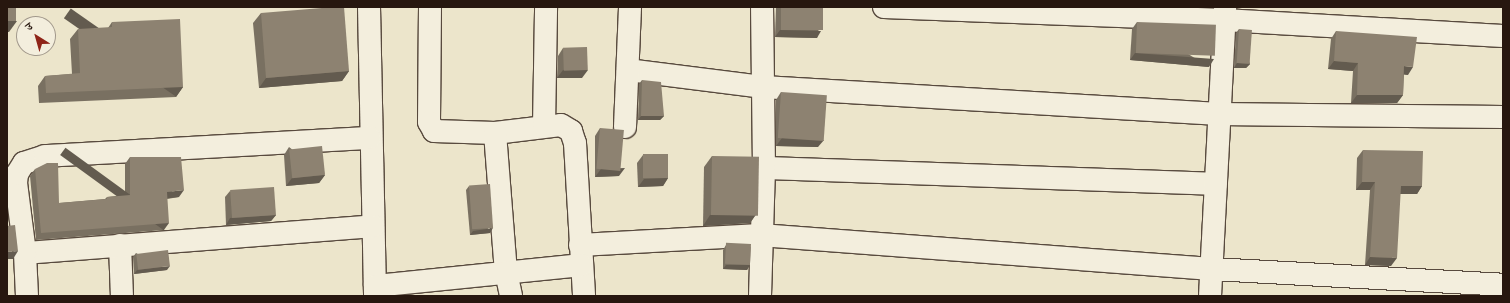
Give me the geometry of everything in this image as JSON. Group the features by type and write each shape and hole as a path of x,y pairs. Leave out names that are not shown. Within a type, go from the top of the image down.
{"street":[{"path":"369,7 370,138 375,291 506,272 581,255 760,236 1212,269 1503,285"},
{"path":"430,7 429,122 434,131 495,133 560,125 571,131 575,143 584,296"},
{"path":"544,126 546,7"},
{"path":"626,127 630,7"},
{"path":"760,296 760,236 764,168 762,7"},
{"path":"884,7 1224,14 1503,36"},
{"path":"1210,296 1224,14"},
{"path":"628,70 763,86 1219,114 1503,117"},
{"path":"495,133 506,272 511,296"},
{"path":"27,296 25,253 16,183 17,174 24,163 45,156 370,138"},
{"path":"764,168 1216,184"},
{"path":"25,253 373,226"},
{"path":"120,245 122,296"}],"building":[{"path":"7,7 16,7 16,21 7,21"},
{"path":"344,7 349,71 266,78 261,13"},
{"path":"781,7 823,7 823,30 781,30"},
{"path":"180,19 183,87 46,93 45,76 80,73 78,29 112,27 112,22"},
{"path":"1137,22 1216,25 1215,56 1136,53"},
{"path":"1239,29 1252,30 1250,64 1237,63"},
{"path":"1336,31 1417,37 1413,67 1404,66 1403,95 1357,95 1358,63 1334,61"},
{"path":"587,47 588,70 564,71 563,48"},
{"path":"642,80 661,82 664,116 641,116"},
{"path":"781,92 827,95 824,141 778,138"},
{"path":"600,128 624,130 620,171 596,169"},
{"path":"322,146 325,175 292,178 289,149"},
{"path":"1363,150 1423,151 1422,186 1401,186 1397,258 1370,257 1375,182 1362,182"},
{"path":"643,154 668,154 668,178 643,178"},
{"path":"712,156 759,157 758,216 711,215"},
{"path":"130,157 181,157 184,190 167,192 169,223 41,233 35,169 47,163 58,163 59,203 107,199 107,197 130,195"},
{"path":"490,184 493,228 472,229 469,185"},
{"path":"274,187 276,215 232,218 230,190"},
{"path":"15,225 18,251 7,252 7,226"},
{"path":"726,243 751,244 750,265 725,264"},
{"path":"168,250 170,266 138,270 136,254"}]}
